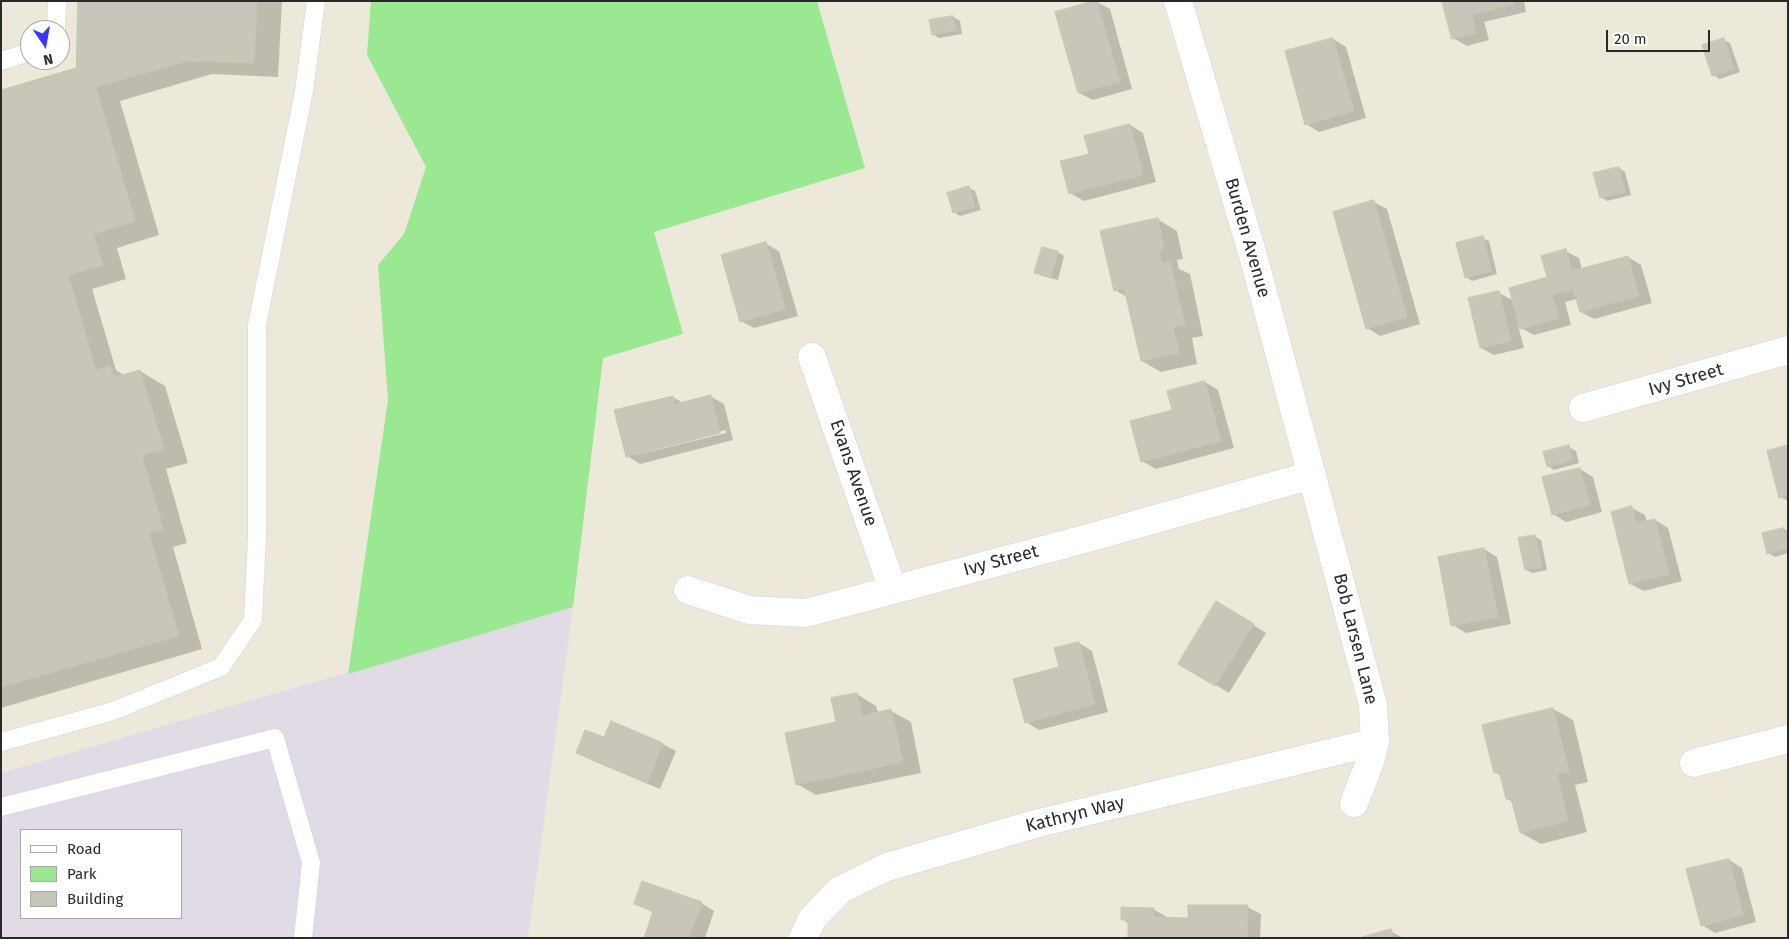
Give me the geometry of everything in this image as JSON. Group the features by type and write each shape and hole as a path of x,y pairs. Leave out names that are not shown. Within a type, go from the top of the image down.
{"street":[{"name":"Burden Avenue","path":"1178,1 1256,266 1312,475"},
{"name":"Ivy Street","path":"1583,408 1788,350"},
{"name":"Evans Avenue","path":"812,357 893,590"},
{"name":"Ivy Street","path":"688,590 749,610 806,612 1081,540 1312,475"},
{"name":"Bob Larsen Lane","path":"1312,475 1373,705 1375,742 1370,762 1354,803"},
{"path":"1694,763 1788,739"},
{"name":"Kathryn Way","path":"803,938 812,919 840,890 886,867 1035,824 1375,742"}],"lane":[{"path":"56,20 57,1"},
{"path":"1,742 113,712 221,667 253,620 257,537 257,325 304,91 316,1"},
{"path":"1,61 20,55"},
{"path":"1,807 275,738 310,863 303,938"}],"shaded area":[{"path":"573,607 528,938 1,938 1,773"}],"green space":[{"path":"371,1 817,1 865,168 654,232 683,334 603,358 573,607 348,674 388,400 378,265 404,234 426,167 367,55"}],"building":[{"path":"78,1 257,1 254,63 187,61 96,87 135,221 93,234 103,265 68,275 96,370 110,366 114,377 140,370 164,449 142,455 163,529 149,533 179,636 1,687 1,90 76,68"},
{"path":"1097,1 1120,82 1078,93 1055,12"},
{"path":"1442,1 1513,1 1514,4 1472,15 1476,33 1452,39"},
{"path":"953,16 956,30 932,35 929,20"},
{"path":"1333,38 1354,111 1305,125 1285,51"},
{"path":"1724,38 1734,69 1712,76 1702,45"},
{"path":"1130,124 1143,175 1069,194 1060,161 1089,154 1084,136"},
{"path":"1619,167 1625,192 1600,198 1593,173"},
{"path":"969,186 975,207 953,213 947,193"},
{"path":"1374,200 1407,317 1366,329 1333,212"},
{"path":"1158,218 1164,248 1159,250 1162,264 1170,262 1185,325 1173,327 1179,353 1141,361 1124,288 1114,291 1100,231"},
{"path":"1483,236 1491,271 1465,278 1456,243"},
{"path":"766,242 785,309 740,322 721,255"},
{"path":"1042,247 1058,251 1051,277 1034,273"},
{"path":"1566,249 1572,271 1628,256 1639,296 1580,312 1573,289 1552,295 1559,318 1520,329 1509,288 1547,277 1541,256"},
{"path":"1499,291 1511,341 1480,348 1468,298"},
{"path":"1205,381 1221,441 1141,462 1130,421 1172,410 1167,391"},
{"path":"711,395 720,433 626,457 614,410 673,396 675,404"},
{"path":"1569,445 1573,460 1547,467 1543,452"},
{"path":"1788,445 1788,495 1779,498 1767,451"},
{"path":"1580,468 1590,505 1552,515 1542,477"},
{"path":"1632,506 1636,523 1655,519 1669,574 1629,584 1611,512"},
{"path":"1784,528 1788,548 1767,554 1762,533"},
{"path":"1535,535 1542,567 1525,570 1518,538"},
{"path":"1484,548 1498,617 1451,626 1438,557"},
{"path":"1216,601 1254,624 1215,686 1178,664"},
{"path":"1079,642 1095,704 1025,723 1013,679 1059,667 1054,648"},
{"path":"857,693 862,716 891,709 903,762 796,785 785,733 836,722 831,698"},
{"path":"1553,708 1569,772 1557,774 1568,821 1520,833 1511,798 1506,799 1499,771 1494,773 1482,725"},
{"path":"611,721 663,743 647,783 576,753 585,730 604,737"},
{"path":"1729,859 1743,915 1701,926 1686,869"},
{"path":"642,881 702,902 689,937 692,938 644,938 653,911 634,904"},
{"path":"1188,905 1248,905 1247,938 1128,938 1128,920 1121,920 1121,907 1154,908 1153,917 1188,918"},
{"path":"1391,929 1393,938 1359,938"}]}
